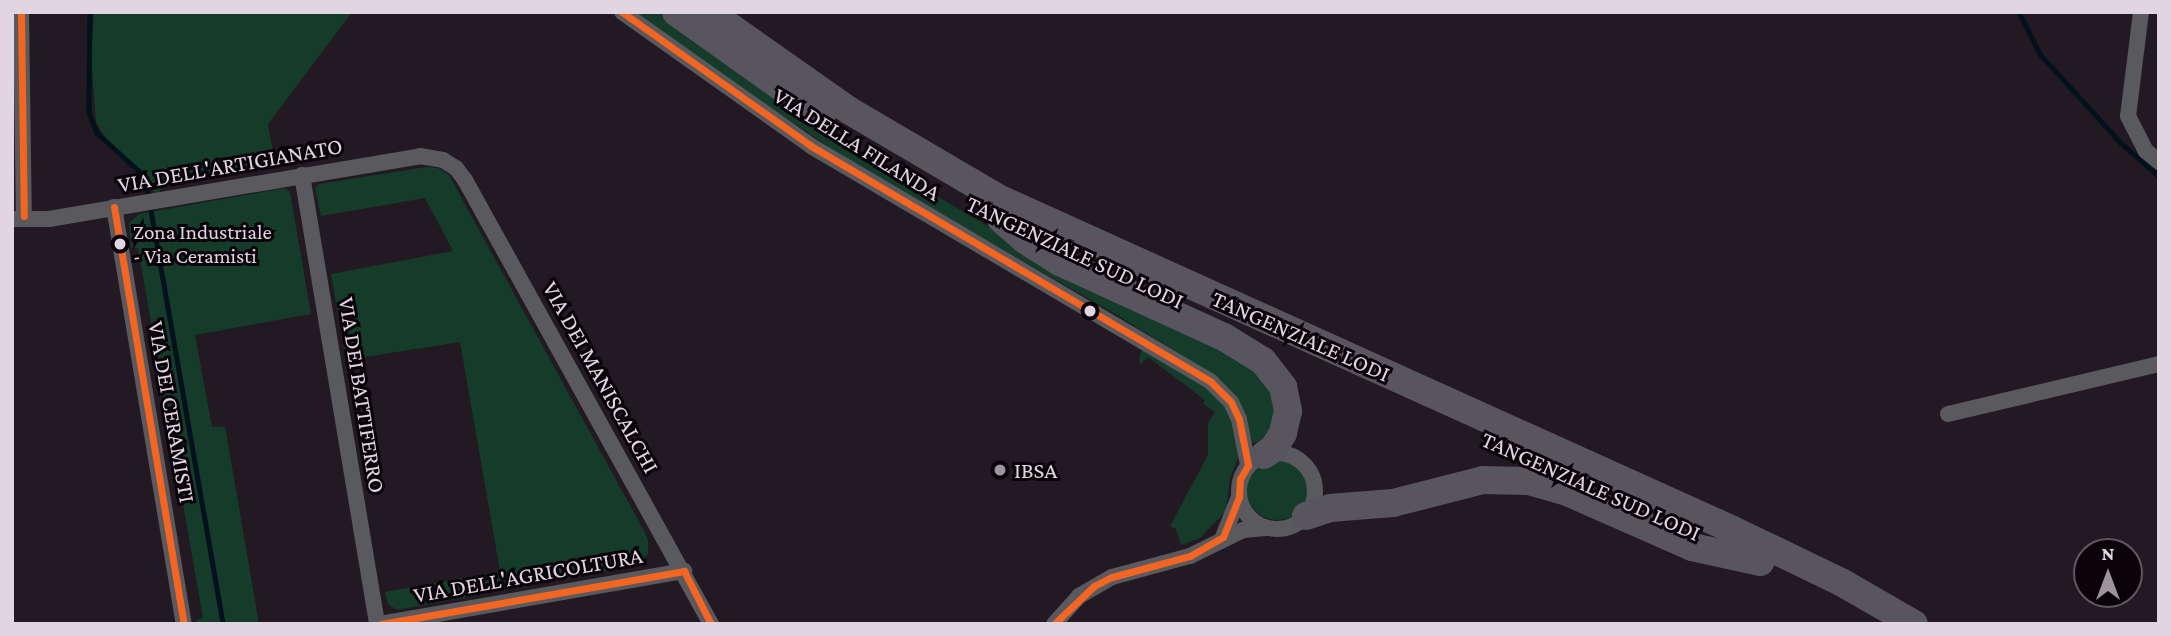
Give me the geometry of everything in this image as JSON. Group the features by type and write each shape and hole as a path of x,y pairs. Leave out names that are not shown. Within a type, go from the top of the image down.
{"highway":[{"name":"TANGENZIALE SUD LODI","path":"676,12 838,127 917,175 1001,219 1760,562 1879,624"},
{"name":"TANGENZIALE LODI","path":"709,12 860,117 1000,199 1745,535 1840,582 1914,624"},
{"path":"1001,219 1025,240 1059,262 1224,338 1263,361 1283,387 1287,411 1283,433 1274,448 1256,460"},
{"path":"1306,516 1330,508 1393,503 1483,480 1529,481 1567,492 1692,547 1760,562"}],"street":[{"name":"VIA DELL'ARTIGIANATO","path":"21,12 18,218 49,219 420,156 443,160"},
{"name":"VIA DELLA FILANDA","path":"622,12 811,146 1211,382 1231,402 1256,460"},
{"path":"2141,12 2128,116 2146,151 2159,162"},
{"name":"VIA DEI MANISCALCHI","path":"443,160 456,168 465,180 711,624"},
{"name":"VIA DEI BATTIFERRO","path":"302,174 378,624"},
{"name":"VIA DEI CERAMISTI","path":"114,207 184,624"},
{"path":"1948,414 2159,364"},
{"path":"1054,624 1094,586 1112,577 1190,556 1223,537 1243,530 1288,528 1306,516 1314,500 1315,488 1308,469 1294,457 1285,454 1256,460 1240,479 1239,497 1223,537"},
{"path":"1239,497 1248,516 1266,528"},
{"name":"VIA DELL'AGRICOLTURA","path":"378,624 684,571"}],"green space":[{"path":"94,12 352,12 268,124 275,163 167,181 159,192 154,193 150,179 107,140 96,122 91,56"},
{"path":"634,12 657,12 823,129 1003,235 1253,364 1281,404 1270,438 1253,443 1237,398 1206,370 1112,312 870,174"},
{"path":"426,167 438,168 449,175 643,529 648,540 648,554 636,566 397,610 388,604 385,592 500,571 460,342 346,360 331,274 453,251 425,198 321,216 315,188 319,184"},
{"path":"285,188 290,192 311,314 195,335 212,427 225,426 259,624 197,624 196,620 203,618 138,248 131,248 129,223 139,214"},
{"path":"1145,349 1209,389 1225,406 1239,456 1230,478 1226,511 1200,538 1181,545 1176,529 1170,526 1208,455 1208,423 1215,412 1203,404 1205,400 1148,357 1141,364 1141,351"},
{"path":"1272,456 1284,456 1301,465 1308,476 1308,500 1301,511 1284,520 1272,520 1260,515 1251,506 1246,494 1246,482 1251,470 1260,461"}],"waterway":[{"path":"90,12 89,112 97,133 139,171 148,193 223,624"},
{"path":"2019,12 2040,54 2121,143 2159,176"}],"transit line":[{"path":"21,12 24,216"},
{"path":"622,12 811,146 1211,382 1231,402 1239,419 1248,465"},
{"path":"114,207 184,624"},
{"path":"1054,624 1094,586 1112,577 1190,556 1223,537 1239,497 1240,479 1248,465"},
{"path":"684,571 711,624"},
{"path":"381,624 684,571"}],"place":[{"name":"Zona Industriale - Via Ceramisti","path":"120,244"},
{"name":"IBSA","path":"1000,470"}]}
